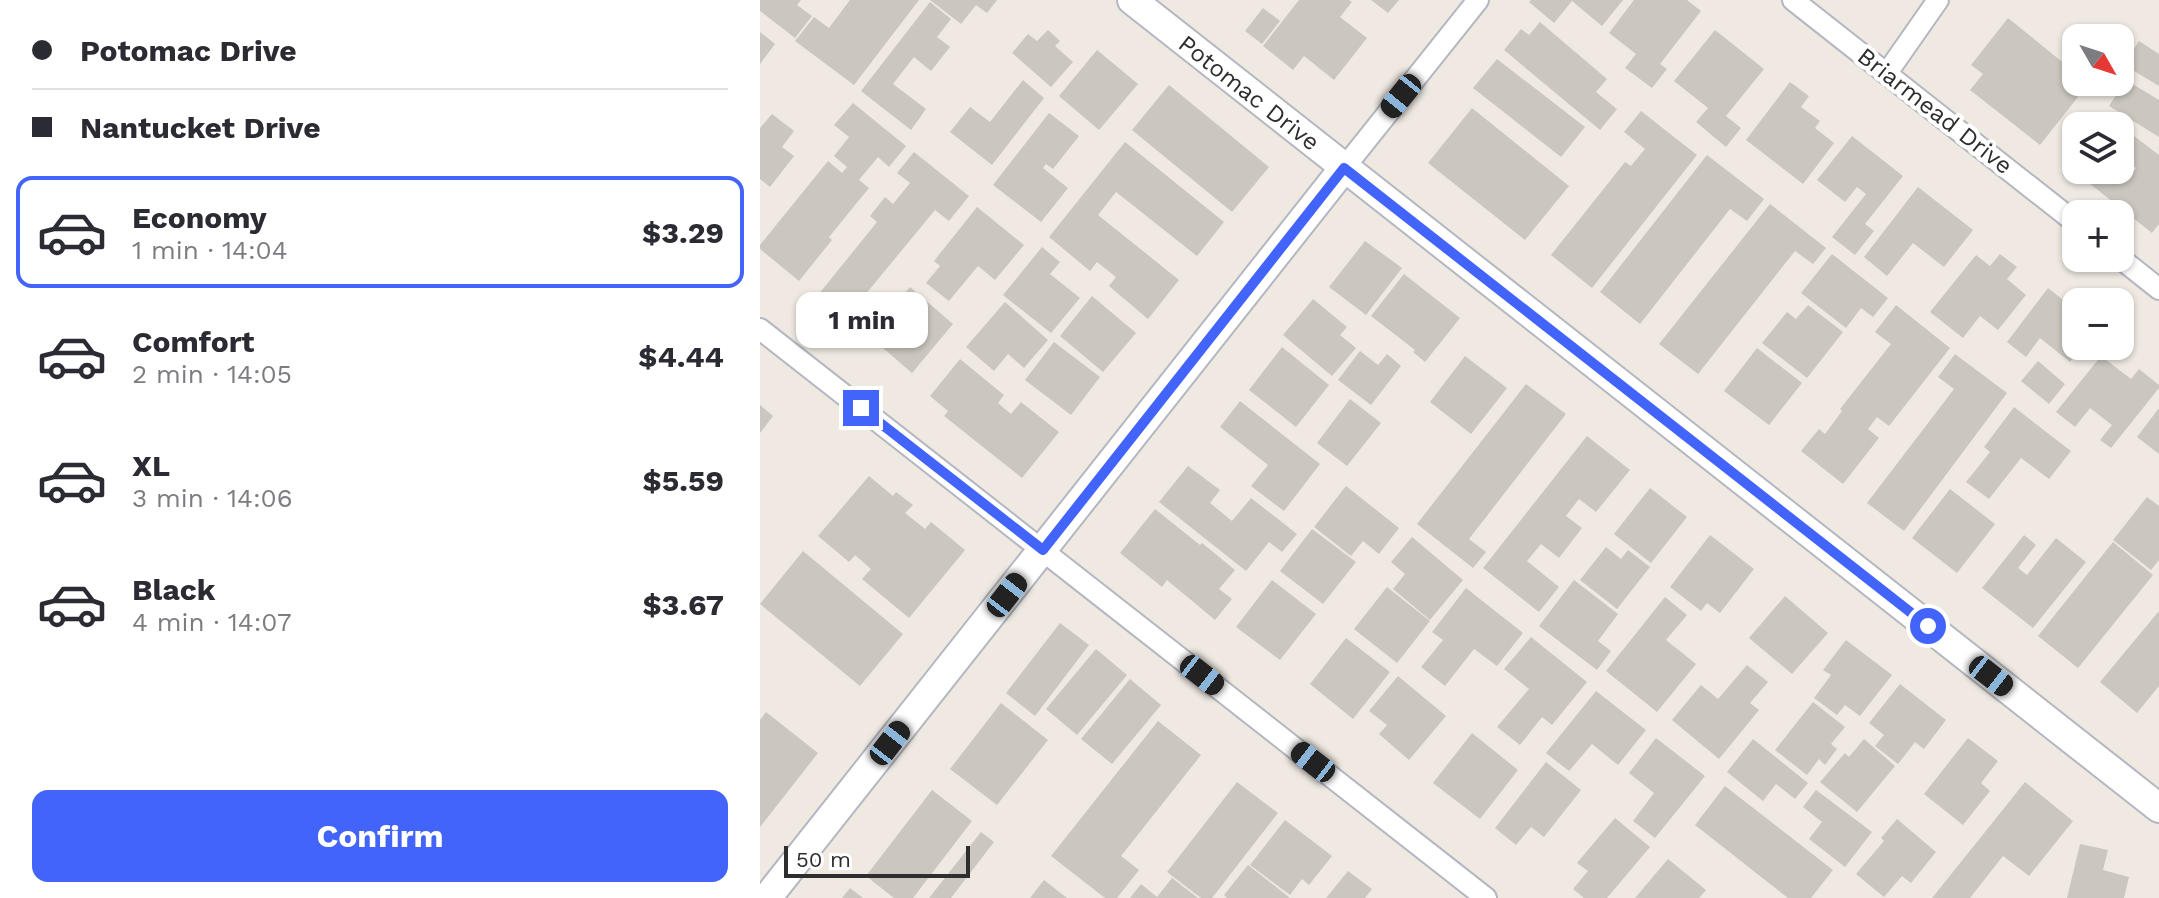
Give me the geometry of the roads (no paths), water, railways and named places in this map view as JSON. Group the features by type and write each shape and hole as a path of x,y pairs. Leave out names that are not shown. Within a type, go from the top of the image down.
{"street":[{"name":"Potomac Drive","path":"1132,0 2159,808"},
{"path":"767,898 1478,0"},
{"name":"Briarmead Drive","path":"1793,0 2062,212"},
{"path":"1887,73 1938,0"},
{"path":"2134,269 2159,289"},
{"path":"760,329 1486,898"}]}
